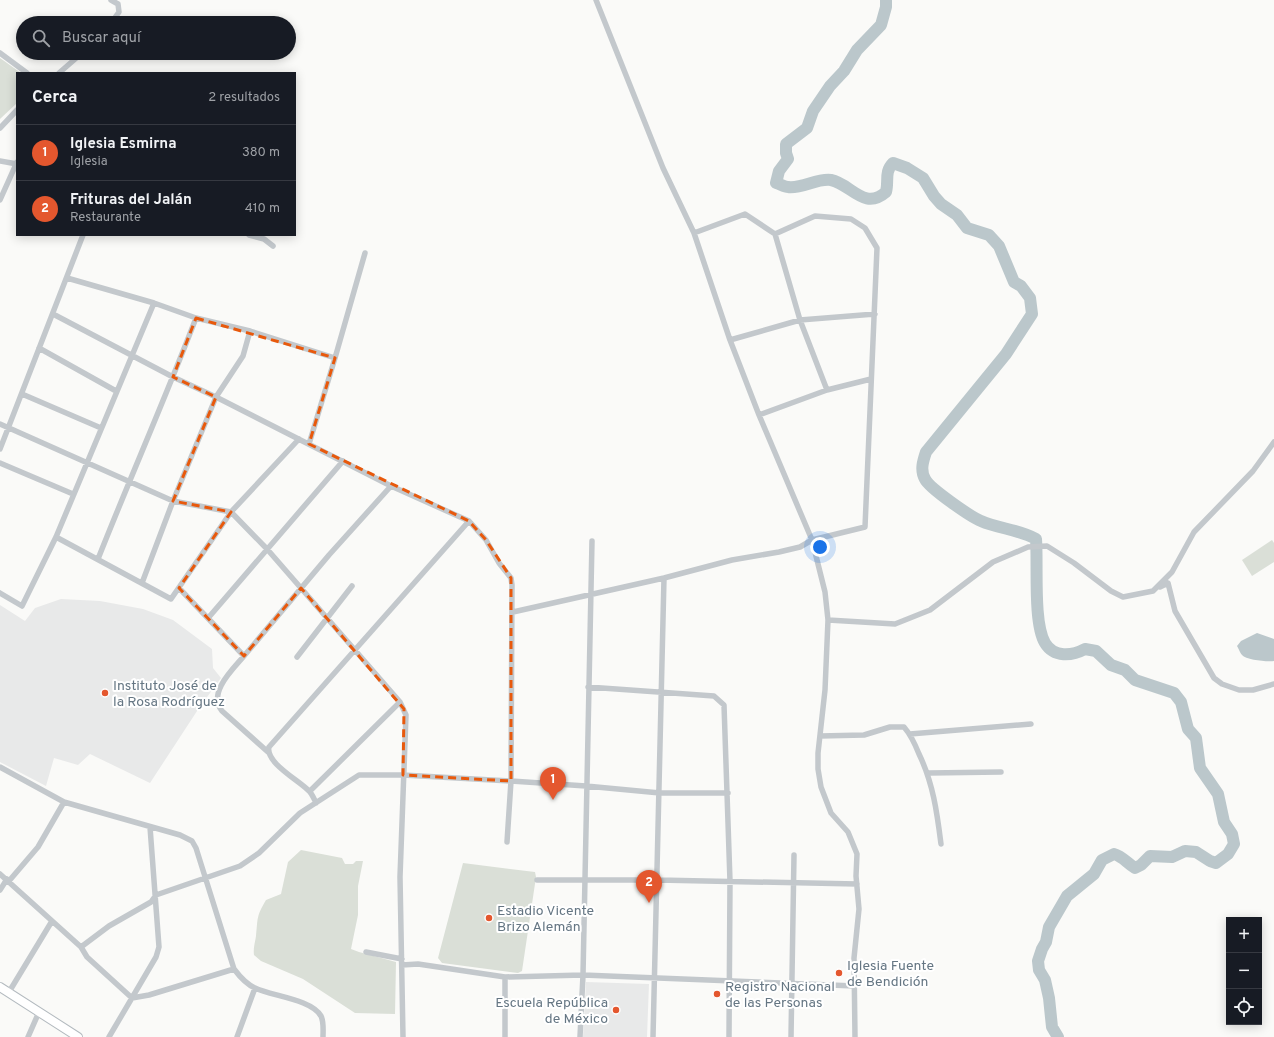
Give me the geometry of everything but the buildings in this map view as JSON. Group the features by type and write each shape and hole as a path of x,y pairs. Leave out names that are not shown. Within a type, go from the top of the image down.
{"main road":[{"path":"0,987 78,1037"}],"street":[{"path":"111,0 118,4 119,12 116,16"},
{"path":"596,0 663,168 694,232 730,340 759,415 812,540 825,592 828,620 818,753 821,787 831,813 848,832 857,854 859,909 854,958 855,1037"},
{"path":"0,53 26,72"},
{"path":"60,72 74,60"},
{"path":"0,128 16,111"},
{"path":"0,161 16,163"},
{"path":"0,200 16,165"},
{"path":"694,232 745,214 775,234 800,320 827,390"},
{"path":"513,612 664,578 732,560 779,552 800,546 812,540 866,527 877,248 864,228 851,219 814,216 775,234"},
{"path":"0,449 83,236"},
{"path":"253,236 264,239 272,246"},
{"path":"309,444 365,252"},
{"path":"67,278 154,303 196,318 250,331 335,358"},
{"path":"0,593 22,606 56,537 154,303"},
{"path":"53,314 63,321 173,377 216,397 391,486 469,521 486,540 499,563 511,578 513,612 511,781 507,842"},
{"path":"730,340 800,320 875,314"},
{"path":"98,559 196,318"},
{"path":"142,583 173,501 216,397 243,356 250,331"},
{"path":"39,348 116,392"},
{"path":"759,415 827,390 871,379"},
{"path":"22,394 101,428"},
{"path":"0,424 173,501 231,512 267,549 400,702 406,715 400,877 403,1037"},
{"path":"56,537 171,599 231,512 299,439"},
{"path":"1154,591 1172,572 1194,532 1253,471 1274,442"},
{"path":"209,617 343,461"},
{"path":"0,463 73,494"},
{"path":"316,803 310,791 287,774 271,758 268,752 222,711 217,703 218,696 224,681 300,588 391,486"},
{"path":"268,752 269,747 469,521"},
{"path":"580,1037 583,975 592,541"},
{"path":"828,620 895,624 930,610 993,562 1028,547 1047,546 1074,563 1111,591 1123,597 1154,591 1168,583 1172,592 1171,602 1177,615 1218,681 1239,690 1253,690 1274,684"},
{"path":"653,1037 656,979 664,578"},
{"path":"296,657 352,586"},
{"path":"179,588 209,617 244,656"},
{"path":"588,687 662,694 714,696 722,702 725,710 730,881 728,981 729,1037"},
{"path":"310,791 400,702"},
{"path":"910,734 1031,724"},
{"path":"820,736 864,735 897,726 904,727 910,734 928,773 936,801 941,844"},
{"path":"0,767 64,802 180,835 192,842 196,848 206,877 234,969 241,978 255,988 301,1003 317,1011 321,1016 323,1024 323,1037"},
{"path":"928,773 1001,772"},
{"path":"81,947 109,926 151,902 155,896 247,862 300,813 359,775 403,775 511,781 660,793 728,793"},
{"path":"0,890 38,847 64,802"},
{"path":"109,1037 156,957 159,947 150,827"},
{"path":"791,1037 794,855"},
{"path":"0,874 81,947 88,957 132,998"},
{"path":"538,880 658,880 857,884"},
{"path":"9,992 52,921"},
{"path":"366,952 402,962 505,977 583,975 855,986"},
{"path":"132,998 150,995 234,969"},
{"path":"505,977 505,1037"},
{"path":"237,1037 255,988"},
{"path":"28,1037 39,1012"}],"highlighted area":[{"path":"196,318 335,358 309,444 469,521 486,540 511,578 511,781 403,775 404,709 301,588 244,656 179,588 231,512 173,501 216,397 173,377"}],"shaded area":[{"path":"0,58 20,72 16,72 16,104 0,119"},
{"path":"1272,540 1274,543 1274,562 1252,576 1242,560"},
{"name":"Instituto José de la Rosa Rodríguez","path":"61,599 100,601 143,609 173,620 212,649 213,668 221,678 199,708 150,783 90,754 78,765 54,758 46,786 0,762 0,605 25,621 35,608"},
{"path":"1257,633 1274,639 1274,661 1262,661 1244,657 1242,655 1237,646 1241,641"},
{"path":"301,850 342,858 345,864 353,864 356,861 363,861 358,886 358,915 351,949 396,962 395,1014 355,1013 303,979 261,961 254,955 257,921 260,910 266,900 281,894 288,862"},
{"name":"Estadio Vicente Brizo Alemán","path":"463,863 535,872 536,877 522,971 518,973 442,963 438,958"},
{"name":"Escuela República de México","path":"586,982 649,984 647,1037 583,1037"}],"waterway":[{"path":"886,0 886,7 881,25 857,50 844,71 830,86 813,111 807,128 786,144 788,159 779,171 776,183 785,187 793,187 831,180 838,182 864,198 871,199 886,192 888,173 890,166 893,163 907,168 923,178 934,196 941,204 957,215 967,228 989,235 999,246 1014,282 1021,286 1030,298 1032,314 1006,354 926,452 922,466 923,476 934,489 981,521 1022,533 1036,539 1037,608 1041,634 1049,648 1053,651 1064,654 1075,653 1085,649 1096,651 1111,665 1125,670 1135,680 1174,693 1181,702 1188,729 1196,738 1200,768 1218,794 1224,822 1232,834 1234,844 1228,854 1216,863 1196,852 1185,851 1172,857 1150,856 1141,865 1135,868 1114,854 1102,860 1094,874 1067,896 1049,927 1046,942 1038,961 1039,970 1045,980 1049,998 1052,1027 1058,1037"}],"place":[{"name":"Instituto José de la Rosa Rodríguez","path":"105,693"},
{"name":"Iglesia Esmirna","path":"553,800"},
{"name":"Frituras del Jalán","path":"649,903"},
{"name":"Estadio Vicente Brizo Alemán","path":"489,918"},
{"name":"Iglesia Fuente de Bendición","path":"839,973"},
{"name":"Registro Nacional de las Personas","path":"717,994"},
{"name":"Escuela República de México","path":"616,1010"}]}
